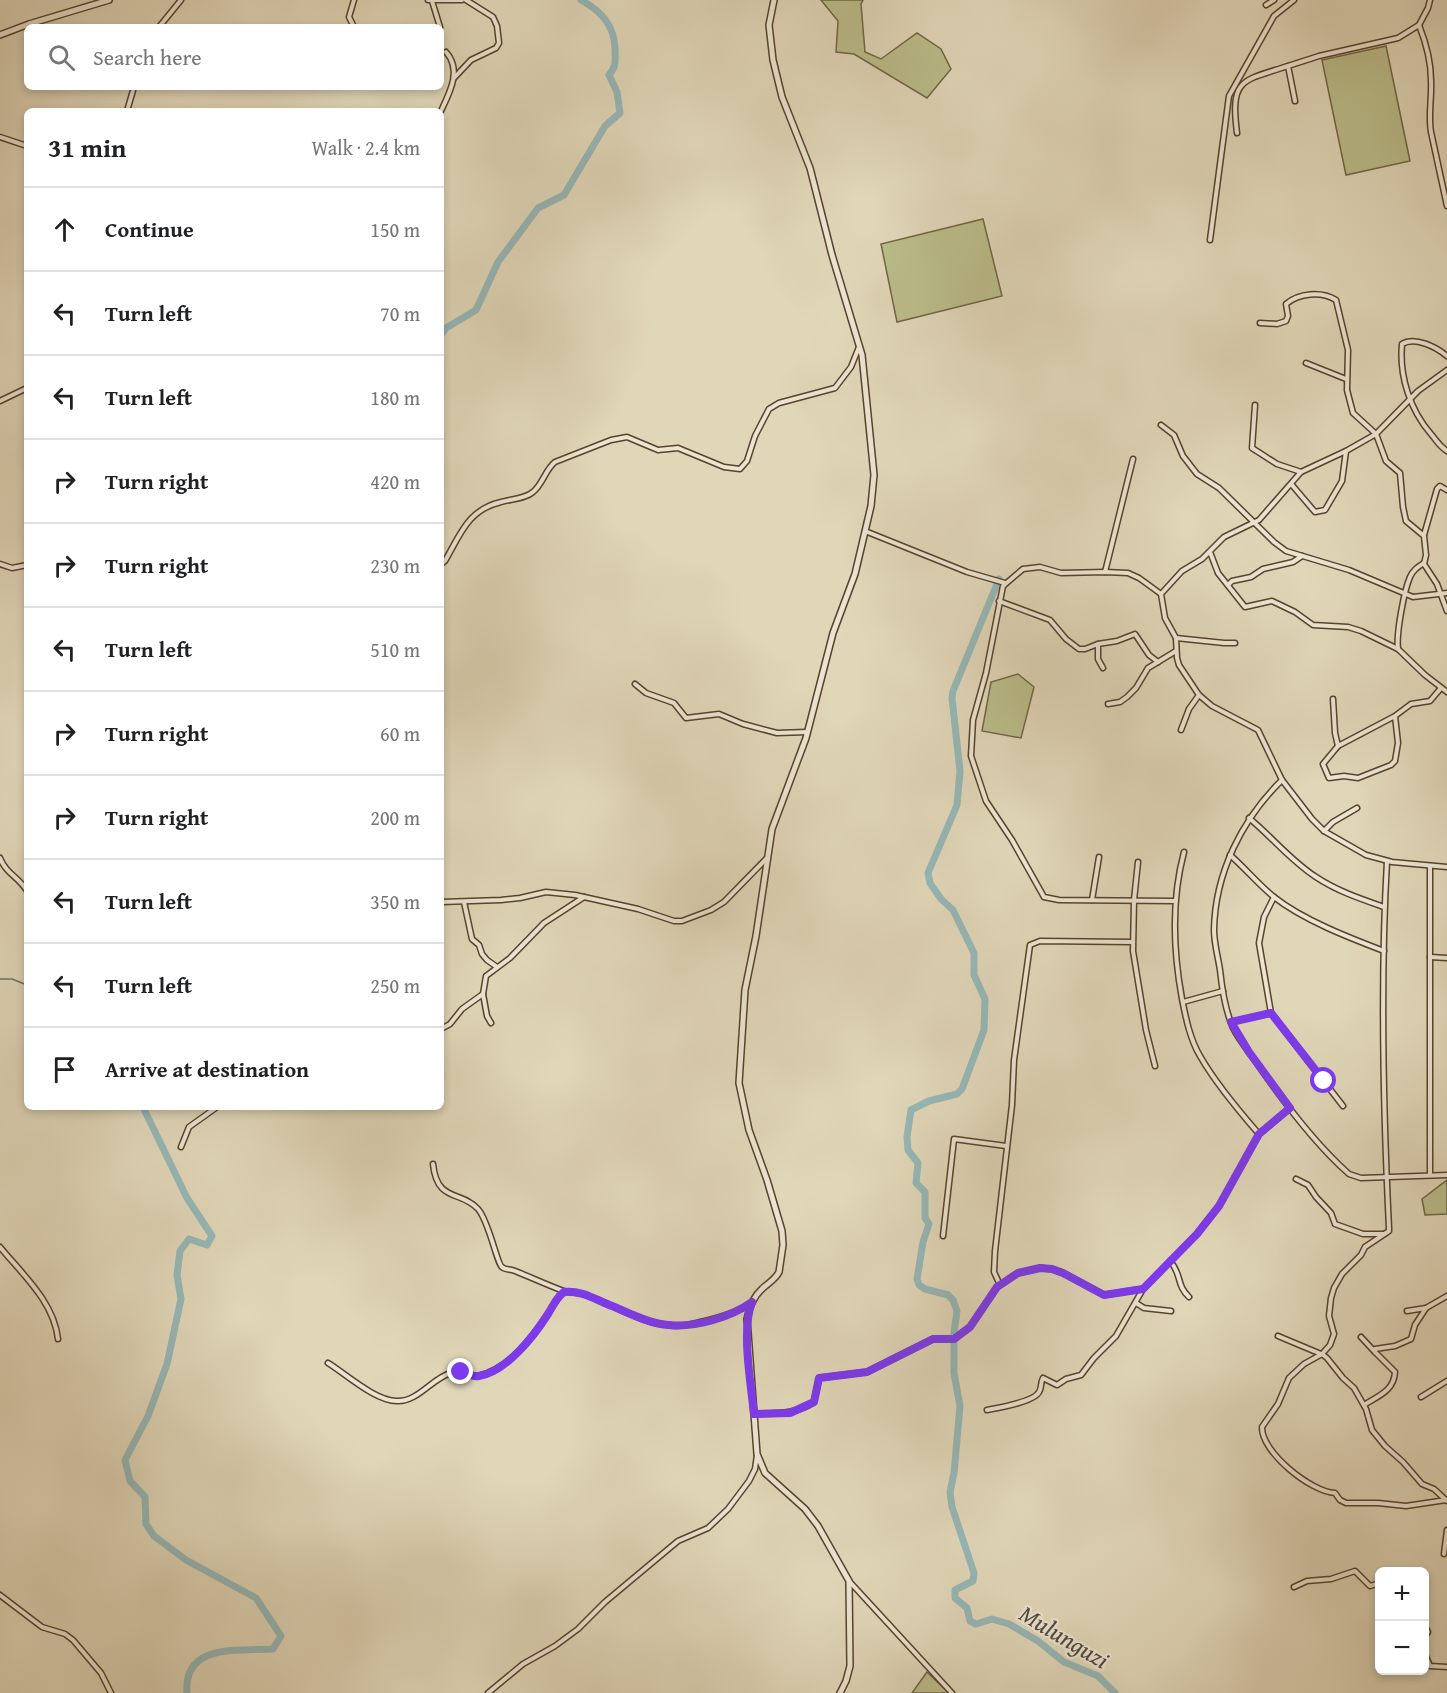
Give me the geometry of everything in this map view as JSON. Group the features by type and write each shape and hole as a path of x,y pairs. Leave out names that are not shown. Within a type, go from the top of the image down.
{"street":[{"path":"28,24 109,0"},
{"path":"161,24 181,0"},
{"path":"353,24 350,16 354,0"},
{"path":"439,24 430,0 464,0 493,17 497,26 499,43 496,48 471,60 454,78"},
{"path":"488,1693 523,1664 571,1634 605,1602 678,1541 708,1528 728,1509 755,1469 757,1454 747,1330 749,1310 760,1290 777,1277 783,1245 777,1212 749,1130 739,1078 746,990 760,911 766,858 774,822 808,732 824,664 839,614 855,574 866,531 874,475 865,368 860,343 832,255 810,168 782,97 775,71 769,30 774,0"},
{"path":"1266,5 1274,0"},
{"path":"1210,240 1229,96 1274,16 1294,0"},
{"path":"1237,133 1234,101 1241,84 1318,56 1392,40 1408,33 1419,25 1430,0"},
{"path":"1419,25 1428,52 1431,80 1429,122 1447,206"},
{"path":"0,35 24,26"},
{"path":"442,108 454,78 454,66 446,52"},
{"path":"1288,66 1295,101"},
{"path":"128,108 133,90"},
{"path":"0,137 24,145"},
{"path":"1260,323 1277,324 1286,321 1288,316 1286,304 1295,298 1313,294 1336,300 1348,350 1346,379 1353,413 1376,434 1386,461 1400,473 1406,520 1424,536"},
{"path":"1447,356 1438,350 1413,341 1402,344 1405,383 1410,398 1424,428 1439,446 1447,451"},
{"path":"444,562 465,526 479,511 488,505 529,495 541,483 555,462 611,440 630,438 659,451 677,448 724,467 736,470 742,468 769,409 778,403 835,388 851,367 860,343"},
{"path":"1306,363 1346,379"},
{"path":"1161,594 1182,571 1210,552 1229,533 1254,522 1292,485 1301,472 1376,434 1410,398 1447,370"},
{"path":"0,401 24,389"},
{"path":"1255,405 1252,448 1277,464 1301,472"},
{"path":"1161,425 1174,435 1183,456 1197,474 1219,488 1286,551 1349,570 1406,595 1421,597 1447,593"},
{"path":"1292,485 1315,512 1325,510 1342,482 1346,451"},
{"path":"1105,572 1133,459"},
{"path":"1398,649 1399,625 1410,577 1424,563 1426,555 1424,536 1437,489 1440,486 1447,490"},
{"path":"866,531 967,572 1005,583"},
{"path":"1210,552 1218,573 1245,606 1272,602 1295,612 1313,625 1348,627 1361,631 1398,649 1447,692"},
{"path":"1228,585 1232,581 1251,577 1263,569 1293,562 1302,556"},
{"path":"1424,563 1437,584 1447,611"},
{"path":"0,564 12,568 24,566"},
{"path":"1175,901 1049,899 1041,895 1012,840 986,801 972,758 973,720 986,673 999,601 1005,583 1023,569 1042,568 1063,573 1105,572 1134,575 1161,594 1165,618 1176,638 1179,665 1199,695 1212,706 1258,730 1282,780 1324,831 1366,855 1387,861 1447,867"},
{"path":"999,601 1050,620 1066,639 1083,650 1135,634 1149,655 1158,662"},
{"path":"1176,638 1235,643"},
{"path":"1098,644 1098,659 1103,668"},
{"path":"1108,704 1120,702 1127,697 1136,688 1145,671 1177,651"},
{"path":"635,684 646,693 674,703 686,718 719,714 743,724 777,733 808,732"},
{"path":"1395,716 1398,742 1397,754 1391,765 1358,778 1344,776 1329,778 1323,764 1338,746 1395,716 1411,704 1430,701 1440,687 1447,684"},
{"path":"1181,730 1189,709 1199,695"},
{"path":"1333,699 1338,746"},
{"path":"1282,780 1250,818 1230,855 1219,892 1214,930 1223,992 1231,1022 1254,1060 1290,1108 1349,1174 1361,1178 1447,1175"},
{"path":"1324,831 1333,822 1357,808"},
{"path":"1250,818 1315,877 1352,896 1384,907"},
{"path":"1184,852 1179,868 1175,901 1174,939 1182,1002 1190,1034 1200,1057 1259,1134"},
{"path":"1230,855 1274,897 1342,934 1384,951"},
{"path":"1092,900 1099,857"},
{"path":"0,858 5,870 20,880 24,886"},
{"path":"444,902 520,898 544,892 585,897 638,909 674,921 686,921 724,902 766,858"},
{"path":"1387,861 1384,951 1389,1227 1385,1234 1365,1247 1361,1255 1342,1274 1331,1298 1329,1316 1335,1334 1330,1345 1322,1354 1304,1364 1289,1377 1278,1404 1262,1427 1264,1438 1281,1461 1298,1477 1323,1491 1335,1493 1340,1500 1346,1503 1406,1506 1447,1500"},
{"path":"1138,862 1132,942 1146,1030 1155,1066"},
{"path":"1430,866 1430,1175"},
{"path":"491,1023 487,1016 483,994 485,977 544,923 585,897"},
{"path":"1274,897 1264,917 1259,943 1271,1013 1343,1106"},
{"path":"464,902 472,939 479,945 487,960 497,967"},
{"path":"1000,1285 994,1272 994,1262 1012,1105 1014,1060 1030,945 1040,941 1132,942"},
{"path":"1430,957 1447,958"},
{"path":"1182,1002 1223,992"},
{"path":"444,1027 450,1024 462,1009 483,994"},
{"path":"1231,1022 1271,1013"},
{"path":"987,1410 1015,1404 1035,1396 1040,1392 1040,1383 1043,1378 1057,1385 1066,1379 1081,1375 1116,1335 1143,1289 1197,1234 1219,1206 1259,1134 1290,1108"},
{"path":"181,1147 189,1127 214,1110"},
{"path":"943,1236 954,1139 1006,1146"},
{"path":"433,1164 434,1176 443,1189 473,1204 481,1211 501,1267 514,1270 564,1292 574,1292 591,1297 669,1326 715,1319 752,1302"},
{"path":"1296,1179 1308,1185 1331,1213 1335,1224 1363,1234 1385,1234"},
{"path":"0,1247 49,1307 57,1326 58,1338"},
{"path":"1170,1261 1178,1272 1180,1287 1189,1297"},
{"path":"754,1414 782,1414 799,1410 814,1402 819,1378 867,1372 933,1339 954,1339 970,1327 1000,1285 1018,1273 1040,1268 1063,1273 1104,1295 1143,1289"},
{"path":"328,1363 389,1400 402,1401 414,1396 446,1374 457,1372 481,1376 509,1361 564,1292"},
{"path":"1407,1311 1426,1308 1447,1296"},
{"path":"1136,1303 1144,1308 1171,1311"},
{"path":"1375,1352 1376,1348 1395,1346 1411,1339 1415,1325 1426,1308"},
{"path":"1278,1336 1327,1358 1354,1388 1364,1405 1372,1430 1385,1446 1408,1467 1422,1484 1434,1489 1447,1500"},
{"path":"1361,1337 1396,1375 1390,1389 1364,1405"},
{"path":"1421,1397 1447,1381"},
{"path":"757,1454 765,1473 805,1509 818,1526 849,1581 952,1693"},
{"path":"1444,1554 1447,1530"},
{"path":"1294,1587 1307,1581 1331,1579 1355,1571 1370,1586 1375,1584"},
{"path":"840,1693 850,1666 849,1581"},
{"path":"0,1595 42,1627 73,1640 101,1673 111,1693"},
{"path":"1429,1663 1430,1666 1447,1667"}],"green space":[{"path":"821,0 863,0 861,4 865,52 881,59 917,33 941,49 951,69 927,98 854,54 836,52 838,21"},
{"path":"1386,46 1410,161 1346,175 1322,60"},
{"path":"983,219 1002,296 897,322 881,244"},
{"path":"1018,674 1034,687 1021,738 982,731 991,682"},
{"path":"1447,1180 1447,1214 1425,1215 1422,1199"},
{"path":"927,1672 949,1693 912,1693"}],"waterway":[{"path":"444,331 476,310 498,262 538,208 564,195 605,126 620,113 617,92 609,75 615,63 612,32 600,14 581,0"},
{"name":"Mulunguzi","path":"999,579 953,691 960,771 957,805 928,873 930,883 941,899 953,910 974,953 974,975 985,999 984,1030 962,1089 957,1094 929,1101 911,1110 907,1137 908,1150 918,1163 916,1183 925,1192 925,1218 929,1224 923,1242 917,1279 919,1285 925,1289 948,1295 953,1300 957,1311 954,1333 954,1373 960,1406 950,1492 952,1507 974,1573 973,1581 955,1590 955,1598 967,1608 970,1621 976,1624 992,1619 1009,1624 1038,1641 1064,1662 1098,1676 1115,1693"},
{"path":"0,979 12,979 24,984"},
{"path":"144,1110 187,1198 212,1236 207,1245 189,1239 180,1251 177,1275 181,1299 167,1364 148,1416 125,1460 130,1481 145,1497 146,1524 154,1536 186,1560 256,1598 281,1636 273,1649 229,1651 203,1658 194,1665 188,1677 187,1693"}],"route":[{"path":"461,1372 481,1376 509,1361 517,1354 548,1314 557,1298 564,1292 574,1292 591,1297 669,1326 715,1319 752,1302 747,1319 747,1330 754,1414 790,1413 814,1402 819,1378 867,1372 933,1339 954,1339 961,1335 981,1314 997,1287 1018,1273 1040,1268 1052,1269 1104,1295 1143,1289 1197,1234 1219,1206 1259,1134 1290,1108 1249,1052 1231,1022 1271,1013 1324,1081"}]}
